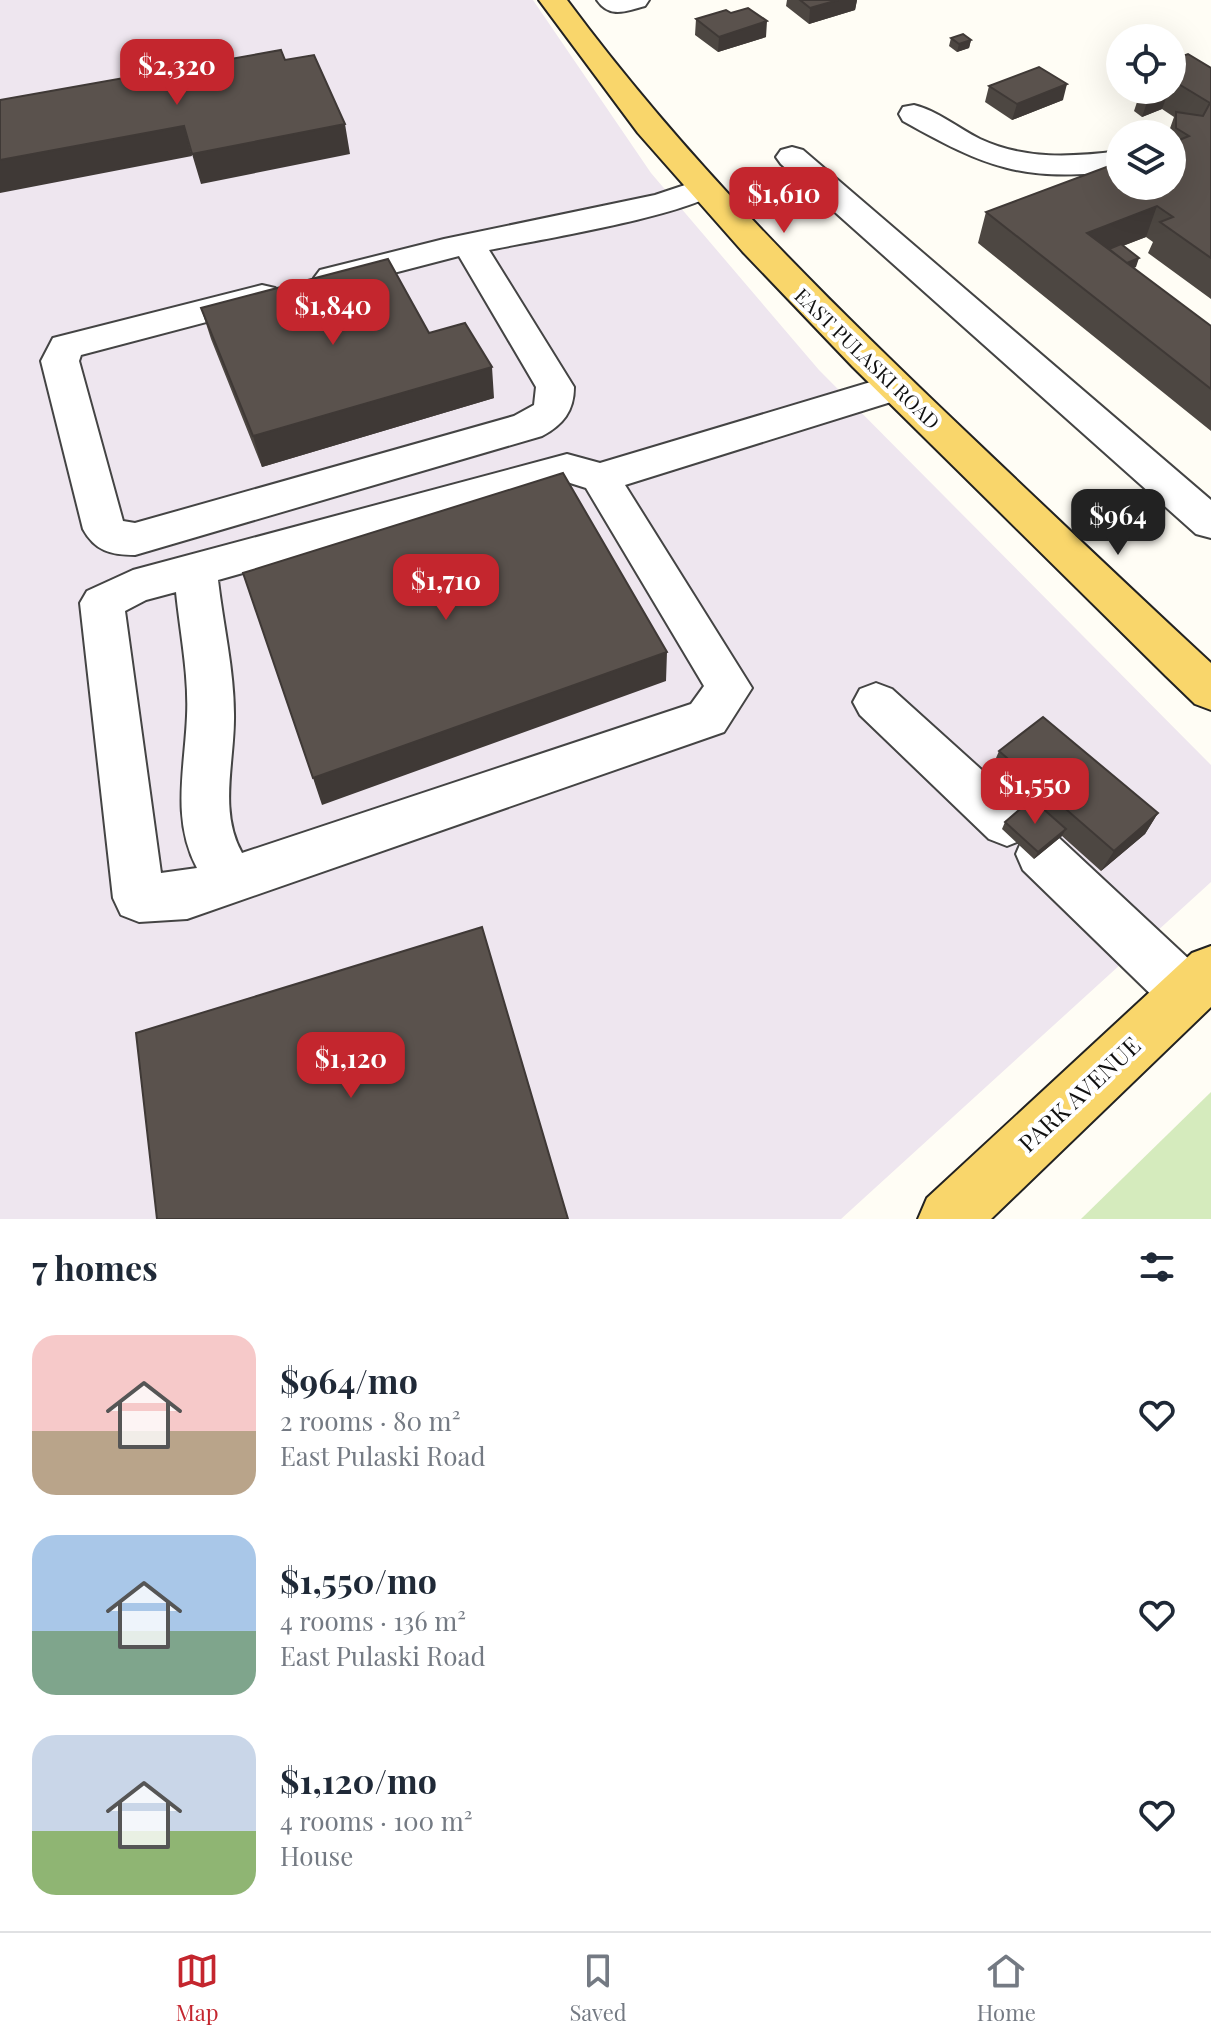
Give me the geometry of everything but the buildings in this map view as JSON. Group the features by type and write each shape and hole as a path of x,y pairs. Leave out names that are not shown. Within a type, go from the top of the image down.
{"main road":[{"name":"EAST PULASKI ROAD","path":"553,0 703,189 780,274 894,388 1211,691"},
{"name":"PARK AVENUE","path":"948,1219 1199,982"}],"lane":[{"path":"914,114 981,151 1032,163 1077,167 1106,163"},
{"path":"792,157 1211,523"},
{"path":"470,246 555,387 556,403 548,416 528,426 135,539 116,539 104,529 60,361 66,347 430,253 663,203 703,189"},
{"path":"600,478 729,688 707,718 187,895 139,898 102,603 133,587 567,468 600,478 894,388"},
{"path":"195,570 211,713 204,806 212,848 230,880"},
{"path":"876,702 1024,839 1199,982"}],"shaded area":[{"path":"0,0 533,0 651,173 819,370 1211,765 1211,882 841,1219 0,1219"}],"green space":[{"path":"1211,1092 1211,1219 1081,1219"}]}
